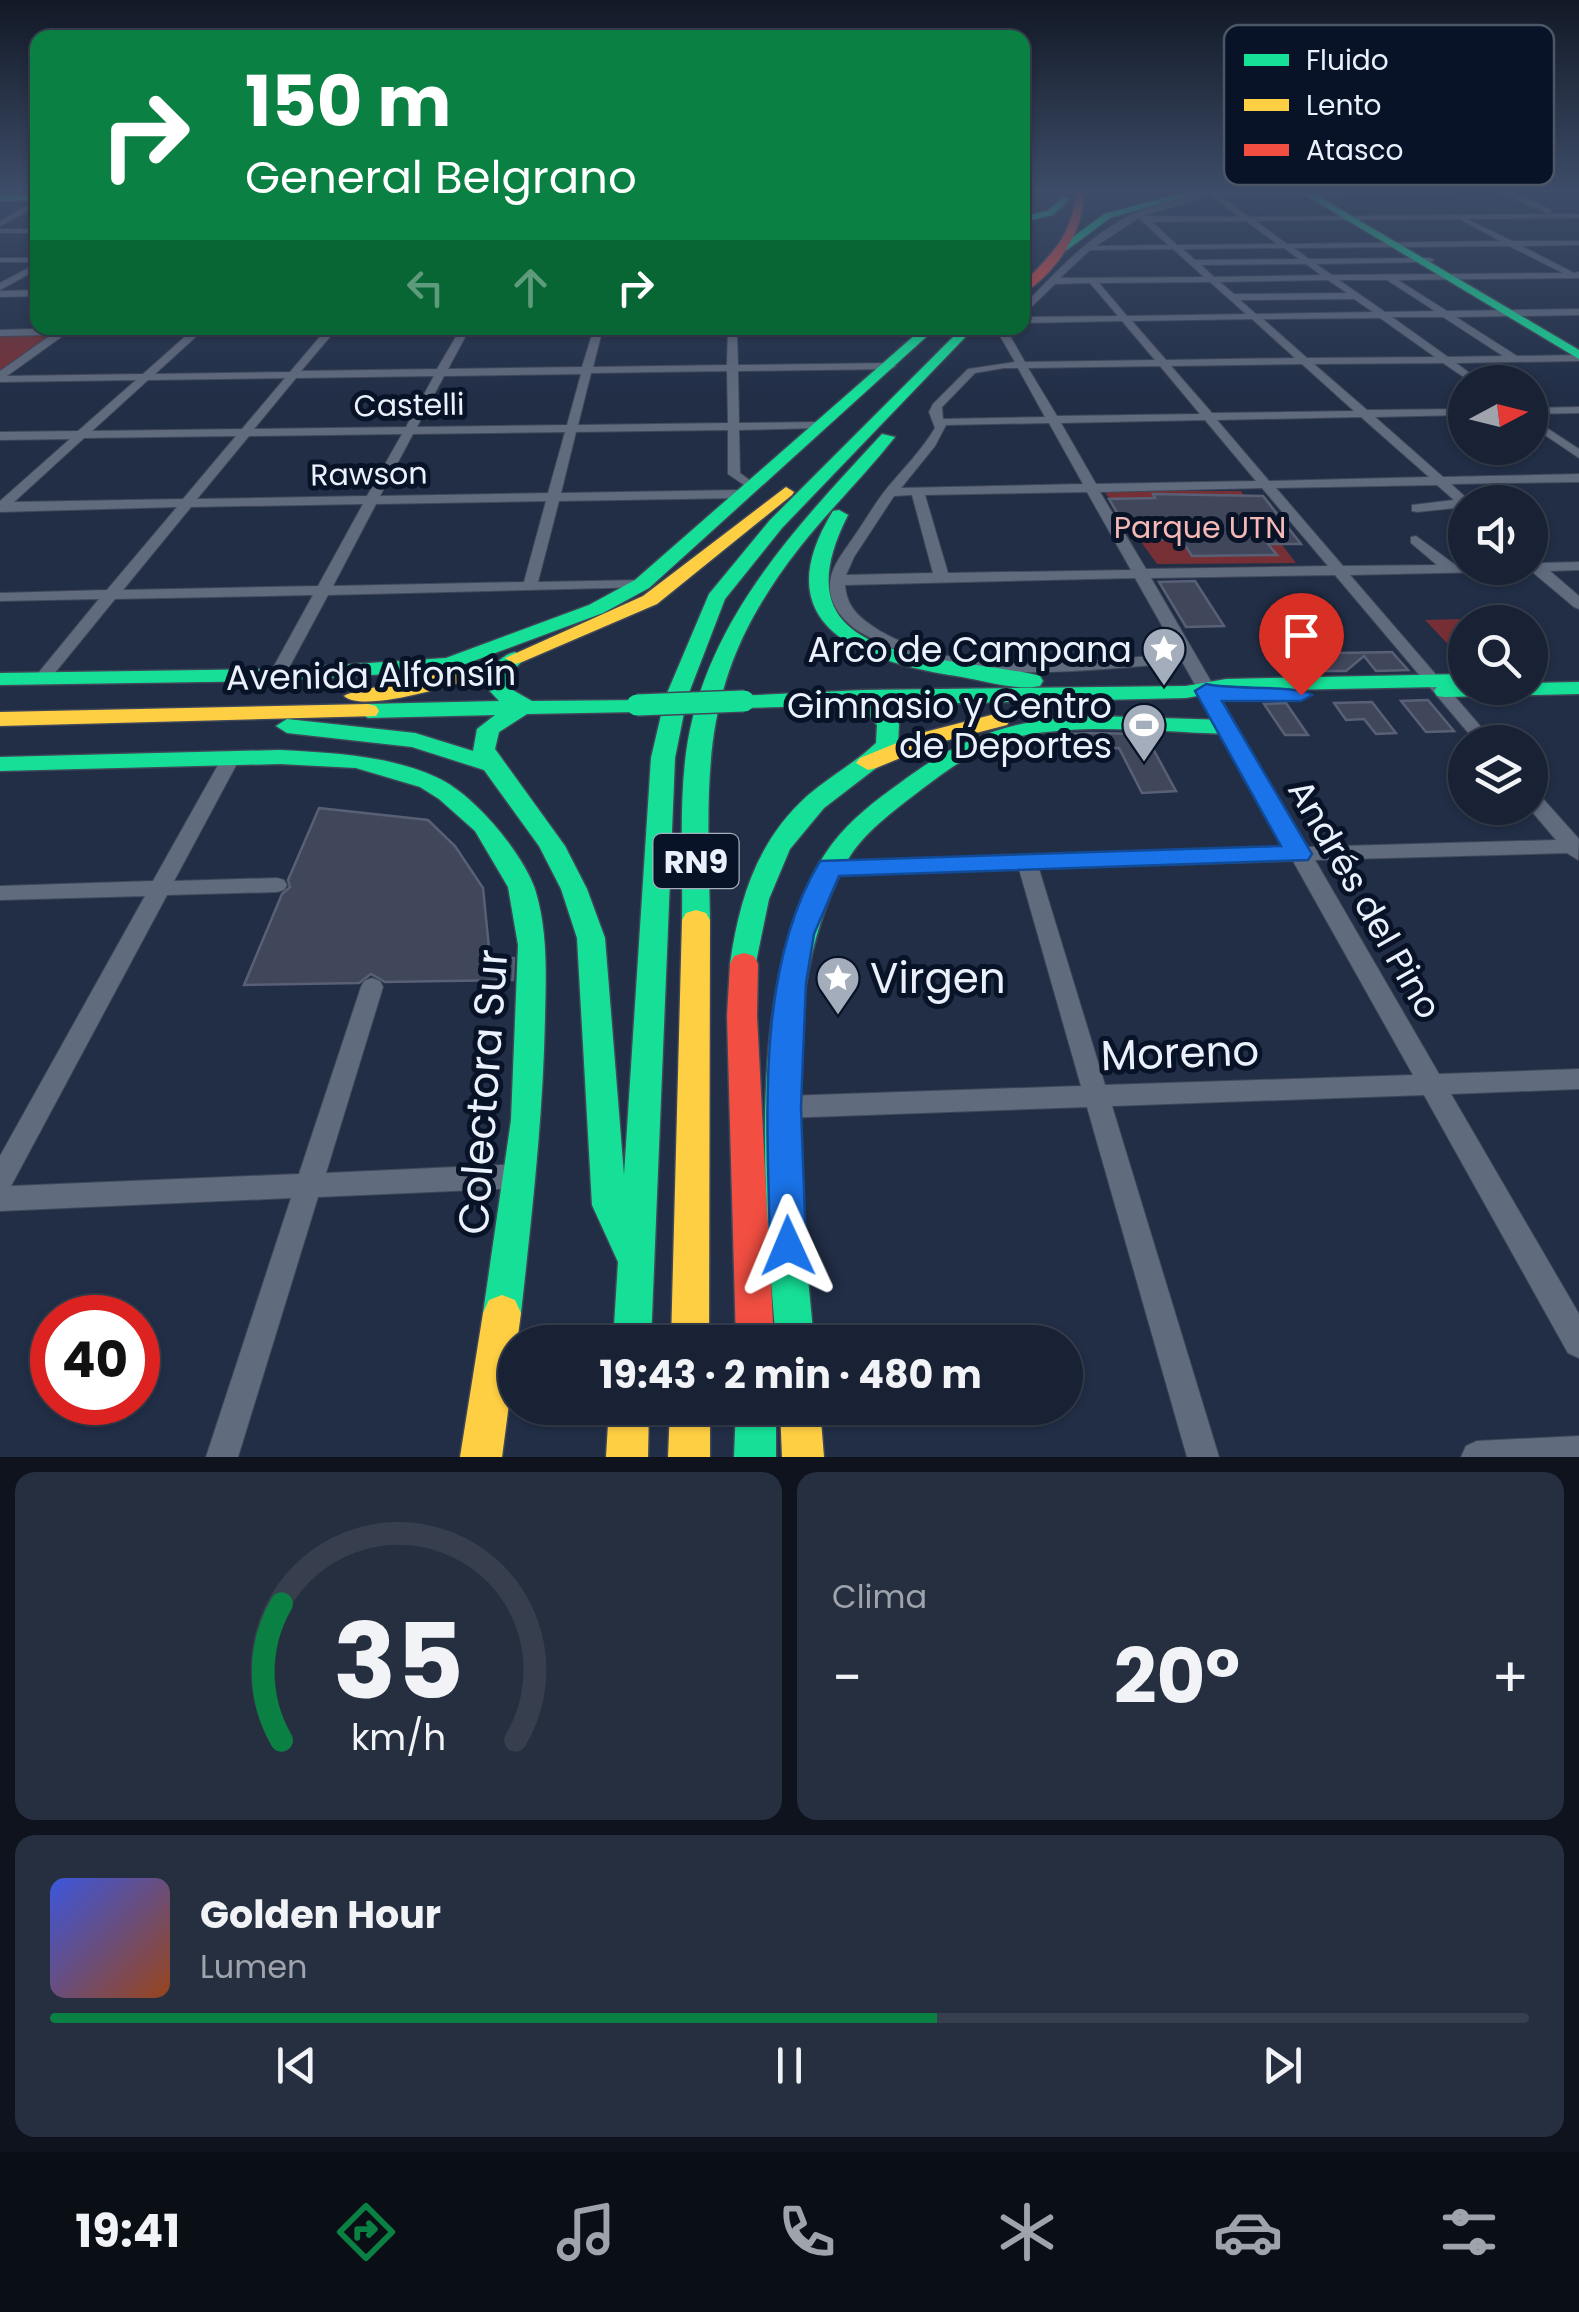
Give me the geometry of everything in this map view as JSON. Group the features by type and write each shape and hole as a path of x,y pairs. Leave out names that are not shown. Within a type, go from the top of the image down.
{"main road":[{"path":"1030,284 1059,260"},
{"path":"1426,260 1579,353"},
{"path":"0,678 277,675 429,666 465,660 596,609 642,584 873,375 891,366 923,335"},
{"name":"RN9","path":"633,1325 663,758 676,698 716,598 776,524 961,335"},
{"name":"RN9","path":"690,1325 698,752 710,688 733,630 758,589 886,438 995,335"},
{"path":"754,1325 742,982 748,922 774,852 798,816 817,797 868,763 887,745 890,736 881,713 862,697 877,685 879,666 822,608 812,569 842,509 886,438"},
{"path":"120,716 398,690 465,676 650,600 759,511 836,460"},
{"path":"848,637 877,652 938,670 1141,692 1206,691 1226,685 1579,688"},
{"path":"515,658 502,670 498,688 503,695 526,706"},
{"path":"1548,678 1579,677"},
{"path":"1436,686 1448,684"},
{"path":"868,763 967,728 1141,692"},
{"name":"Avenida Alfonsín","path":"0,719 1141,692"},
{"path":"526,706 497,719 488,729 483,749 492,765 547,828 581,896 591,938 610,1204 636,1262"},
{"path":"120,716 388,733 436,743 492,765"},
{"path":"794,1325 784,1107 792,983 800,934 829,868 844,846 900,794 951,756 991,737 1083,723 1226,727"},
{"name":"Colectora Sur","path":"0,764 231,758 328,760 406,772 460,800 486,829 516,877 532,933 532,1053 522,1176 481,1457"},
{"path":"627,1457 628,1425"},
{"path":"689,1457 690,1425"},
{"path":"755,1457 756,1425"},
{"path":"801,1425 803,1457"}],"street":[{"path":"0,260 30,262"},
{"path":"1030,307 1066,260"},
{"path":"1190,260 1448,488"},
{"path":"1053,281 1389,277 1426,260"},
{"path":"1193,263 1426,260 1577,276"},
{"path":"1544,260 1577,276"},
{"path":"1306,261 1452,365"},
{"path":"0,290 30,268"},
{"path":"1389,277 1514,359"},
{"path":"1093,280 1469,725"},
{"path":"0,290 30,292"},
{"path":"1232,297 1355,296"},
{"path":"1030,316 1579,312"},
{"path":"0,333 30,332"},
{"path":"0,378 57,335"},
{"path":"1,507 192,335"},
{"path":"42,678 325,335"},
{"path":"277,675 461,335"},
{"path":"530,586 596,335"},
{"path":"732,335 734,474 745,490"},
{"name":"Andrés del Pino","path":"1004,335 1579,1343"},
{"path":"940,422 934,412 937,406 979,367 1514,359 1579,353"},
{"path":"0,378 891,366"},
{"path":"1548,411 1579,410"},
{"path":"940,422 1448,412"},
{"path":"940,422 933,442 890,492 838,579 842,606 850,618 883,640 937,658 1011,666 1187,658"},
{"name":"Castelli","path":"0,436 820,425"},
{"path":"1548,432 1579,454"},
{"path":"890,492 1579,478"},
{"name":"Rawson","path":"1,507 745,490"},
{"path":"917,491 942,578"},
{"path":"1417,508 1448,505"},
{"path":"1416,540 1448,566"},
{"path":"1548,565 1579,566"},
{"path":"838,579 1448,568"},
{"path":"1548,578 1579,604"},
{"path":"0,596 642,584"},
{"path":"0,1181 231,758"},
{"path":"1548,816 1577,848"},
{"path":"829,868 1577,848"},
{"path":"1027,862 1203,1457"},
{"path":"0,893 276,885"},
{"path":"222,1457 372,987"},
{"name":"Moreno","path":"784,1107 1579,1079"},
{"path":"0,1198 522,1176"},
{"path":"770,1325 788,1246"},
{"path":"1477,1457 1579,1452"}],"green space":[{"path":"30,334 52,335 0,372 0,335"},
{"name":"Parque UTN","path":"1104,491 1241,491 1296,563 1157,564"},
{"path":"1448,619 1448,644 1425,620"}],"building":[{"name":"Parque UTN","path":"1153,494 1263,496 1301,544 1268,544 1277,555 1192,556 1181,539 1133,540 1109,499 1155,498"},
{"path":"1195,581 1224,626 1186,627 1159,582"},
{"path":"1323,632 1338,653 1392,652 1408,670 1376,671 1364,656 1346,671 1318,671 1291,633"},
{"path":"1428,700 1449,725 1448,731 1426,732 1401,701"},
{"path":"1372,702 1396,733 1376,734 1364,719 1346,720 1334,703"},
{"path":"1286,703 1308,735 1285,735 1264,704"},
{"name":"Gimnasio y Centro de Deportes","path":"1068,734 1145,734 1176,791 1142,793 1119,748 1077,751"},
{"path":"319,808 428,820 455,846 483,888 490,958 514,958 513,980 385,982 371,974 359,983 244,985 282,894 290,887 288,880"}],"traffic: fast":[{"path":"1419,260 1579,355"},
{"path":"0,679 277,675 449,664 596,609 642,584 922,335"},
{"path":"633,1325 663,758 676,698 716,598 776,524 961,335"},
{"path":"696,920 698,751 707,703 722,659 766,580 887,437"},
{"path":"839,515 822,550 816,579 824,607 849,637"},
{"path":"849,637 913,664 1032,681"},
{"path":"515,658 502,670 498,688 503,695 525,706"},
{"path":"744,701 1186,692 1226,685 1448,680"},
{"path":"1445,691 1579,688"},
{"path":"863,697 888,724 887,745 872,760"},
{"path":"637,705 744,701"},
{"path":"368,711 637,705"},
{"path":"492,765 483,749 488,729 521,708"},
{"path":"794,1325 783,1162 786,1033 794,971 810,914 840,852 866,822 921,778 961,752 1005,733 1072,723 1226,727"},
{"path":"287,726 415,740 492,765"},
{"path":"0,764 280,757 358,761 428,782 484,826 521,887 532,945 527,1120 502,1313"},
{"path":"744,964 755,899 778,846 815,802 868,763"},
{"path":"492,765 552,846 574,889 591,938 609,1205 635,1259"},
{"path":"755,1457 756,1425"}],"traffic: slow":[{"path":"515,658 650,600 786,492"},
{"path":"355,696 398,691 467,675"},
{"path":"0,719 368,711"},
{"path":"868,763 929,738 999,720"},
{"path":"690,1325 696,920"},
{"path":"481,1457 502,1313"},
{"path":"627,1457 628,1425"},
{"path":"689,1457 690,1425"},
{"path":"801,1425 803,1457"}],"traffic: jam":[{"path":"1030,283 1052,260"},
{"path":"744,964 742,1016 754,1325"}],"place":[{"name":"Arco de Campana","path":"1164,687"},
{"name":"Gimnasio y Centro de Deportes","path":"1144,763"},
{"name":"Virgen","path":"838,1016"}],"route":[{"path":"788,1246 784,1107 792,983 800,934 829,868 1299,854 1206,691 1231,696 1301,695"}]}
